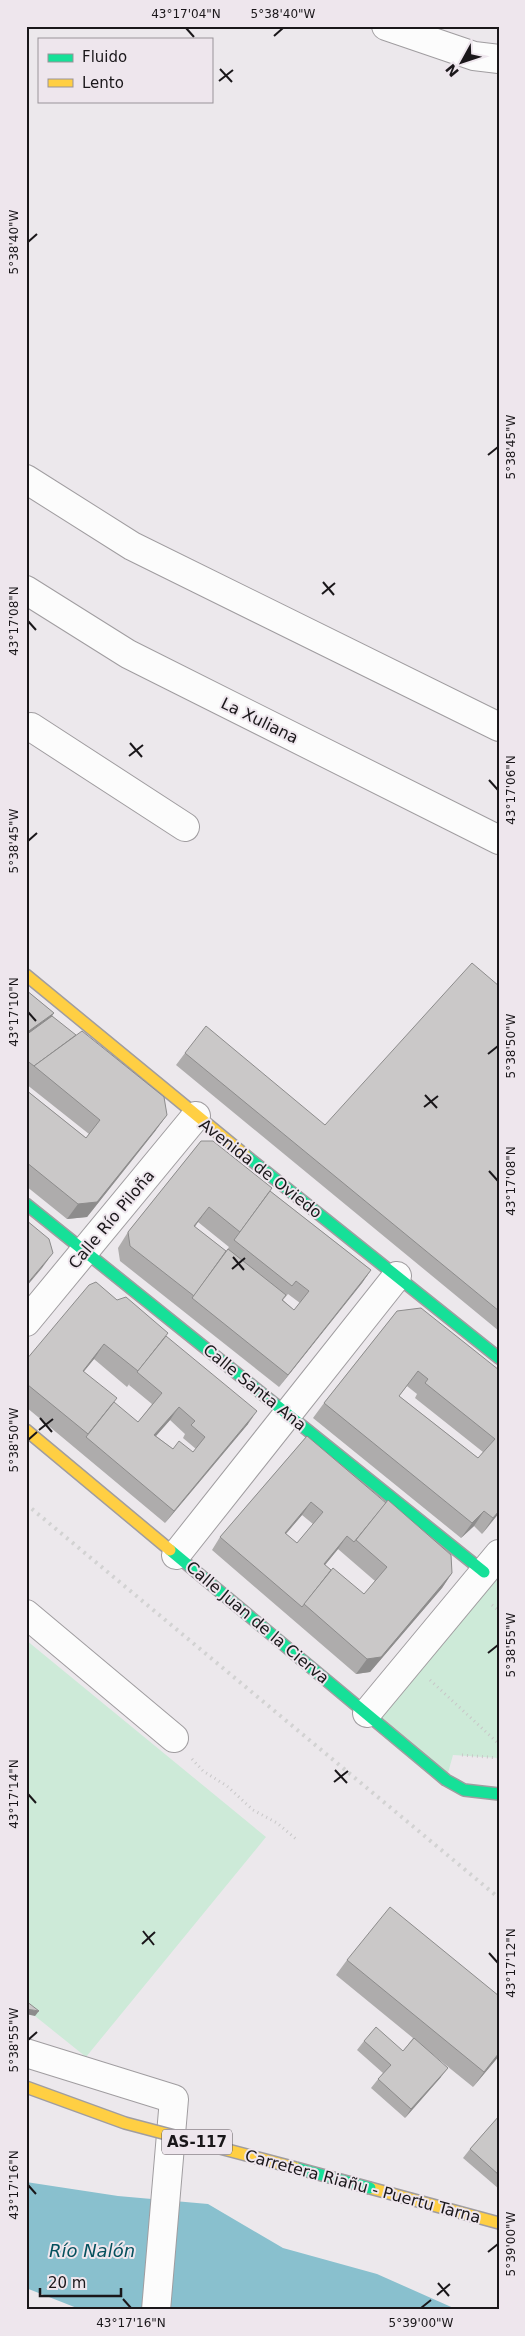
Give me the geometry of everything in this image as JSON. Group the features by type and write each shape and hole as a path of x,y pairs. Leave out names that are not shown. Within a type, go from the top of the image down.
{"street":[{"path":"386,26 474,56 499,59"},
{"path":"26,479 132,546 499,727"},
{"name":"La Xuliana","path":"26,590 128,654 499,840"},
{"path":"28,728 185,827"},
{"name":"Avenida de Oviedo","path":"26,975 196,1116 499,1358"},
{"name":"Calle Río Piloña","path":"26,1322 196,1116"},
{"name":"Calle Santa Ana","path":"26,1204 288,1414 491,1563"},
{"path":"176,1555 397,1276"},
{"name":"Calle Juan de la Cierva","path":"26,1430 446,1780 464,1790 499,1794"},
{"path":"367,1713 491,1563"},
{"path":"26,1614 174,1738"},
{"path":"26,2054 174,2099 156,2310"},
{"name":"Carretera Riañu - Puertu Tarna","path":"26,2087 125,2123 499,2223"}],"path":[{"path":"410,1661 499,1744"},
{"path":"174,1738 203,1771 227,1786 253,1810 277,1823 296,1839"}],"green space":[{"path":"499,1554 499,1758 453,1755 446,1780 367,1713"},
{"path":"26,1640 266,1837 86,2057 35,2016 26,2014"}],"water":[{"name":"Río Nalón","path":"26,2182 118,2196 208,2204 283,2248 377,2274 458,2310 82,2310 26,2288"}],"building":[{"path":"472,963 499,986 499,1311 185,1053 206,1026 325,1125"},
{"path":"26,990 54,1013 26,1033"},
{"path":"52,1016 76,1035 34,1066 26,1060 26,1035"},
{"path":"82,1031 164,1097 167,1115 97,1202 78,1204 26,1162 26,1090 86,1138 100,1120 34,1066"},
{"path":"201,1141 213,1141 272,1188 240,1232 209,1207 194,1226 226,1251 194,1296 130,1246 128,1232"},
{"path":"270,1191 371,1270 288,1375 192,1298 228,1249 286,1295 282,1300 294,1310 309,1291 296,1281 292,1286 234,1240"},
{"path":"26,1220 49,1239 53,1253 26,1285"},
{"path":"96,1282 117,1300 126,1297 168,1333 138,1371 104,1344 83,1371 117,1398 88,1434 28,1385 26,1360 89,1285"},
{"path":"421,1308 499,1370 499,1511 493,1518 484,1511 472,1523 324,1403 397,1311","holes":["418,1371 428,1379 425,1383 495,1439 478,1458 399,1396"]},
{"path":"166,1336 257,1411 174,1511 86,1437 114,1402 138,1422 162,1393 137,1372","holes":["179,1407 195,1421 191,1425 205,1437 193,1452 179,1441 173,1449 154,1435"]},
{"path":"307,1436 386,1503 354,1542 347,1536 324,1564 331,1570 302,1607 220,1537","holes":["311,1502 323,1512 297,1543 285,1533"]},
{"path":"388,1500 451,1555 452,1573 381,1657 367,1659 304,1604 333,1568 364,1594 387,1567 356,1540"},
{"path":"390,1907 499,1996 499,2053 484,2072 347,1960"},
{"path":"26,2001 39,2011 26,2009"},
{"path":"376,2027 403,2051 414,2038 448,2068 411,2109 378,2079 391,2065 364,2041"},
{"path":"499,2116 499,2175 470,2149"}],"railway":[{"path":"26,1504 499,1898"}],"traffic: fast":[{"path":"245,1155 499,1358"},
{"path":"26,1204 484,1572"},
{"path":"170,1550 446,1780 464,1790 499,1794"},
{"path":"296,2168 370,2188"}],"traffic: slow":[{"path":"26,975 245,1155"},
{"path":"26,1430 170,1550"},
{"path":"26,2087 125,2123 296,2168"},
{"path":"370,2188 499,2223"}]}
